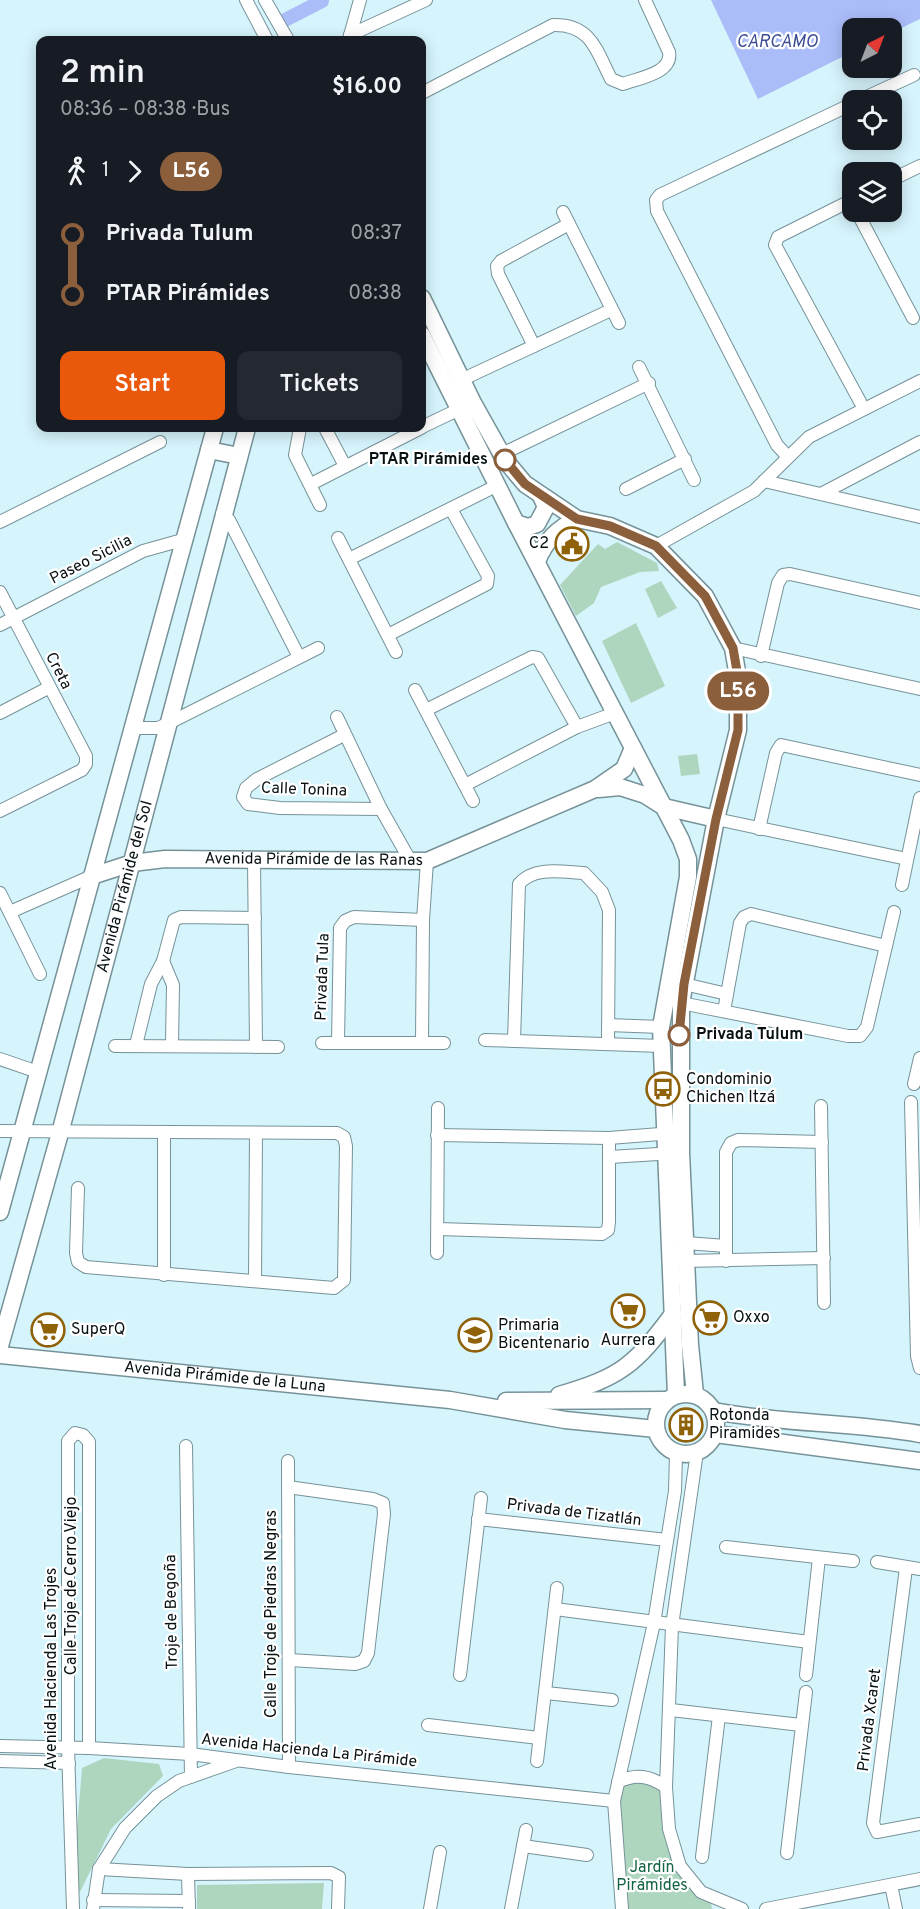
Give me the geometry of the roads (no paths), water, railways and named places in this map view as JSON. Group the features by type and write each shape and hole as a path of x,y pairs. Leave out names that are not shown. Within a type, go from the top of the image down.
{"street":[{"path":"246,0 263,33 275,20"},
{"path":"265,0 285,36"},
{"path":"350,36 360,0"},
{"path":"354,36 426,0"},
{"path":"426,91 554,25 575,27 586,33 611,79 616,83 623,84 665,68 670,60 669,52 645,0"},
{"path":"882,90 914,75"},
{"path":"788,457 777,445 657,211 656,200 660,195 842,109"},
{"path":"902,175 920,166"},
{"path":"842,205 778,237 775,244 864,409"},
{"path":"563,212 619,323"},
{"path":"862,222 913,318"},
{"path":"534,346 498,274 497,266 501,261 569,224"},
{"path":"426,307 461,381 458,410"},
{"path":"461,381 611,310"},
{"path":"426,343 516,524 664,807 688,859 688,877 654,1027 654,1046 673,1133"},
{"path":"639,368 694,480"},
{"path":"656,546 754,491 809,437 920,381"},
{"path":"502,454 648,383"},
{"path":"426,426 458,410"},
{"path":"458,410 502,454 525,484 541,496 577,519 610,526 656,546 705,596 733,648 738,677 738,730 716,819 681,1003 673,1133 674,1314 671,1397"},
{"name":"Avenida Pirámide del Sol","path":"0,1212 214,432"},
{"name":"Avenida Pirámide del Sol","path":"0,1346 3,1328 60,1133 222,514 246,432"},
{"path":"299,432 295,455 320,505"},
{"path":"327,432 345,466"},
{"path":"311,484 413,432"},
{"path":"0,522 160,442"},
{"path":"821,494 920,442"},
{"path":"209,450 239,456"},
{"path":"626,489 685,459"},
{"path":"764,482 920,517"},
{"path":"349,559 498,485"},
{"path":"516,524 528,527 537,524 546,507 541,496"},
{"path":"388,635 487,584 488,576 451,509"},
{"path":"222,514 229,520 299,657"},
{"path":"537,561 544,545 555,532 577,519"},
{"path":"338,538 396,652"},
{"name":"Paseo Sicilia","path":"0,625 143,552 186,540"},
{"path":"759,655 778,583 783,575 790,574 920,603"},
{"name":"Creta","path":"0,592 48,688 86,756 86,764 82,770 0,811"},
{"path":"132,728 158,728 318,648"},
{"path":"733,648 920,689"},
{"path":"426,710 532,657 538,658 577,727"},
{"path":"0,713 48,688"},
{"path":"415,690 473,801"},
{"path":"465,785 577,727 615,713"},
{"name":"Calle Tonina","path":"337,717 381,809 419,862"},
{"name":"Calle Tonina","path":"344,735 257,779 246,788 243,797 248,804 280,808 381,809"},
{"path":"753,828 776,753 782,745 920,775"},
{"name":"Avenida Pirámide de las Ranas","path":"92,876 132,863 165,858 419,862 595,789 624,769 633,748"},
{"name":"Avenida Pirámide de las Ranas","path":"595,789 620,787 645,795 664,807 716,819"},
{"path":"903,885 920,798"},
{"path":"716,819 907,860"},
{"path":"254,860 256,1047"},
{"path":"419,862 423,920 422,1042"},
{"path":"514,1041 519,884 526,875 537,872 584,873 602,892 609,910 608,1044"},
{"path":"10,912 92,876"},
{"path":"0,892 40,974"},
{"path":"681,1003 848,1036 860,1036 867,1027 894,912"},
{"path":"721,1010 740,923 744,917 751,914 886,946"},
{"path":"136,1045 151,984 163,962 174,920 182,917 255,918"},
{"name":"Privada Tula","path":"338,1042 340,928 345,921 354,917 423,920"},
{"path":"163,962 172,985 172,1044"},
{"path":"684,984 725,993"},
{"path":"608,1025 654,1027"},
{"path":"485,1040 654,1046"},
{"name":"Privada Tula","path":"322,1043 444,1043"},
{"path":"115,1046 172,1044 278,1047"},
{"path":"914,1084 920,1058"},
{"path":"0,1059 38,1072"},
{"path":"911,1102 916,1139 917,1356 920,1368"},
{"path":"821,1106 824,1303"},
{"path":"437,1253 438,1108"},
{"path":"0,1131 164,1134 337,1133 344,1137 346,1146 344,1280 334,1288 86,1267 78,1262 76,1254 78,1188"},
{"path":"255,1281 256,1133"},
{"path":"437,1135 609,1138 673,1133"},
{"path":"164,1134 164,1275"},
{"path":"438,1229 602,1234 608,1230 609,1222 609,1138"},
{"path":"723,1261 721,1246 726,1152 731,1143 738,1140 822,1142"},
{"path":"610,1157 673,1153"},
{"path":"673,1153 686,1243 695,1394"},
{"path":"686,1243 721,1246"},
{"path":"686,1261 824,1258"},
{"path":"535,1402 598,1384 619,1373 638,1359 674,1314"},
{"name":"Avenida Pirámide de la Luna","path":"0,1355 450,1400 565,1420 656,1430"},
{"path":"695,1394 710,1404 714,1411 715,1434 708,1445 697,1452 676,1453 663,1444 656,1430 660,1408 671,1397 695,1394"},
{"name":"Avenida Pirámide de la Luna","path":"450,1400 535,1402 671,1397"},
{"path":"714,1411 753,1419 849,1424 920,1434"},
{"name":"Avenida Hacienda Las Trojes","path":"73,1909 68,1747 68,1441 75,1433"},
{"name":"Calle Troje de Cerro Viejo","path":"75,1433 83,1435 88,1442 89,1748"},
{"path":"715,1434 920,1461"},
{"name":"Troje de Begoña","path":"186,1446 190,1777"},
{"path":"697,1452 672,1626 671,1710 666,1787 669,1829 680,1866 711,1903 742,1909"},
{"path":"622,1909 614,1802 654,1623 675,1491 676,1453"},
{"name":"Calle Troje de Piedras Negras","path":"288,1461 289,1767"},
{"path":"288,1487 373,1499 383,1503 384,1514 368,1653 364,1661 356,1664 290,1660"},
{"path":"460,1675 481,1498"},
{"name":"Privada de Tizatlán","path":"478,1519 667,1540"},
{"path":"726,1547 853,1561"},
{"path":"806,1675 819,1558"},
{"path":"877,1562 920,1569"},
{"name":"Privada Xcaret","path":"906,1568 873,1823 878,1832 920,1824"},
{"path":"537,1761 557,1588"},
{"path":"555,1609 809,1642"},
{"path":"787,1853 806,1692"},
{"path":"546,1694 612,1700"},
{"path":"671,1710 801,1725"},
{"path":"702,1857 719,1716"},
{"path":"428,1725 539,1738"},
{"name":"Avenida Hacienda La Pirámide","path":"0,1746 68,1747 190,1754 614,1802"},
{"path":"188,1874 189,1905 93,1904 99,1869 112,1846 157,1796 179,1781 240,1760"},
{"path":"0,1761 69,1763"},
{"path":"618,1782 629,1776 646,1777 666,1787"},
{"path":"511,1909 526,1830"},
{"path":"523,1846 587,1855"},
{"path":"430,1909 440,1852"},
{"path":"99,1869 188,1874 331,1873 339,1876 338,1909"},
{"path":"766,1909 920,1879"},
{"path":"891,1885 896,1909"}],"water":[{"name":"CARCAMO","path":"711,0 920,0 920,19 902,28 902,18 842,18 842,57 758,99"}],"waterway":[{"path":"285,20 322,1"}],"place":[{"name":"PTAR Pirámides","path":"505,460"},
{"name":"C2","path":"572,544"},
{"name":"Privada Tulum","path":"679,1035"},
{"name":"Condominio Chichen Itzá","path":"663,1089"},
{"name":"Aurrera","path":"628,1311"},
{"name":"Oxxo","path":"710,1318"},
{"name":"SuperQ","path":"48,1330"},
{"name":"Primaria Bicentenario","path":"475,1335"},
{"name":"Rotonda Piramides","path":"686,1425"}],"park label":[{"name":"Jardín Pirámides","path":"652,1877"}]}
